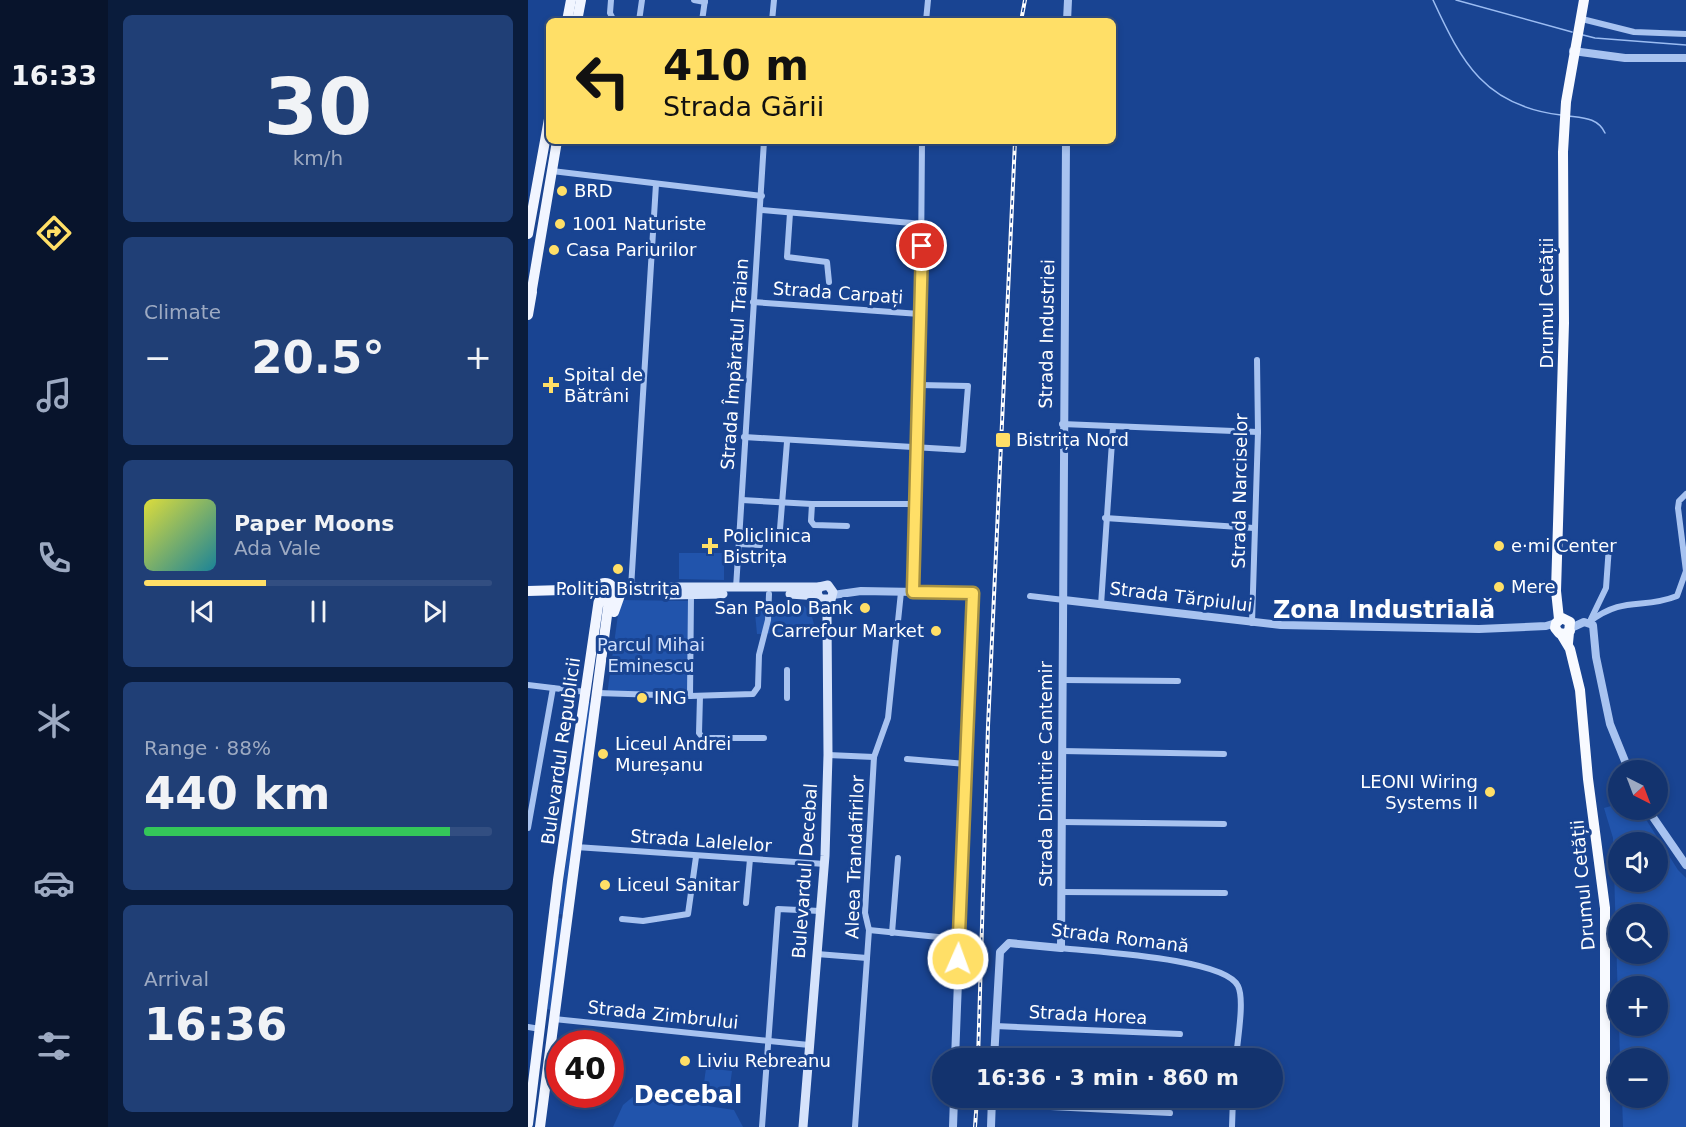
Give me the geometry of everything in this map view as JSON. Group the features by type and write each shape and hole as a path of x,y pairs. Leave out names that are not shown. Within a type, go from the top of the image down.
{"highway":[{"name":"Drumul Cetății","path":"1584,0 1566,102 1564,129 1564,346 1556,591 1567,625 1580,690 1588,778 1605,908 1605,1127"}],"main road":[{"path":"568,18 571,0"},
{"path":"578,18 581,0"},
{"path":"528,234 546,135"},
{"path":"528,315 530,290 556,144"},
{"path":"607,594 631,588 736,588 825,594"},
{"path":"528,591 691,595 825,594"},
{"path":"592,692 603,684 616,602 607,594"},
{"name":"Bulevardul Republicii","path":"528,1124 557,889 607,594"},
{"name":"Bulevardul Decebal","path":"803,1127 825,864 828,755 825,594"},
{"name":"Bulevardul Republicii","path":"540,1127 576,848 592,692"},
{"path":"541,1022 545,1025 554,1020"}],"street":[{"path":"611,0 610,13 612,18"},
{"path":"639,18 642,0"},
{"path":"694,0 705,1 702,18"},
{"path":"772,18 774,0"},
{"path":"926,18 928,0"},
{"path":"1067,18 1068,0"},
{"path":"1582,19 1634,32 1686,34"},
{"path":"1575,47 1625,57 1686,58"},
{"name":"Strada Împăratul Traian","path":"736,588 764,144"},
{"path":"913,592 920,385 922,144"},
{"name":"Strada Industriei","path":"1064,600 1062,424 1066,144"},
{"path":"552,171 762,196"},
{"path":"631,588 656,184"},
{"path":"761,210 923,224"},
{"path":"790,213 787,257 827,262 830,266 829,282"},
{"name":"Strada Carpați","path":"753,302 920,314"},
{"name":"Strada Narciselor","path":"1252,623 1258,432 1257,360"},
{"path":"744,437 787,442 963,450 968,386 920,385"},
{"path":"1062,424 1258,432"},
{"path":"1101,605 1105,518 1113,427"},
{"path":"780,529 787,442"},
{"path":"1567,625 1611,607 1661,602 1677,596 1686,571 1678,508 1679,501 1686,494"},
{"path":"742,500 812,504 916,504"},
{"path":"812,504 811,521 814,525 847,526"},
{"path":"1105,518 1254,528"},
{"path":"739,544 760,545"},
{"path":"1567,625 1606,588 1609,546"},
{"path":"825,594 851,592 973,593 955,1048"},
{"name":"Aleea Trandafirilor","path":"855,1127 867,958 868,930 865,913 874,757 888,718 902,592"},
{"path":"530,685 592,692 690,696 755,692 759,655 768,620 770,594"},
{"path":"690,696 691,595"},
{"path":"1030,596 1064,600"},
{"name":"Strada Tărpiului","path":"1064,600 1252,623 1479,628 1567,625"},
{"name":"Strada Dimitrie Cantemir","path":"1061,948 1064,600"},
{"path":"1567,625 1595,630 1596,657 1603,691 1612,730 1624,760"},
{"path":"787,670 787,698"},
{"path":"1063,680 1178,681"},
{"path":"528,828 552,688"},
{"path":"700,696 699,733 703,738 764,738"},
{"path":"1062,752 1224,754"},
{"path":"828,755 874,757"},
{"path":"907,759 966,764"},
{"path":"1655,820 1686,865"},
{"path":"1062,822 1224,824"},
{"name":"Strada Lalelelor","path":"576,848 825,864"},
{"path":"622,920 643,921 688,914 696,857"},
{"path":"892,933 898,858"},
{"path":"746,903 750,859"},
{"path":"1061,892 1225,893"},
{"path":"762,1127 777,909 820,911"},
{"path":"868,930 958,939"},
{"name":"Strada Romană","path":"995,1026 998,965 1004,946 1022,943 1201,964 1231,977 1240,994 1237,1048"},
{"path":"817,954 867,958"},
{"name":"Strada Zimbrului","path":"554,1020 809,1045"},
{"path":"528,1027 541,1022"},
{"path":"994,1048 995,1026"},
{"name":"Strada Horea","path":"995,1026 1180,1034"},
{"path":"953,1127 954,1108"},
{"path":"991,1127 992,1108"},
{"path":"1096,1108 1170,1113"},
{"path":"1232,1127 1233,1108"}],"green space":[{"path":"679,553 724,553 724,580 679,579"},
{"name":"Parcul Mihai Eminescu","path":"620,600 691,601 690,696 607,695"},
{"path":"799,602 811,614 815,631 757,634 754,603"},
{"path":"588,702 593,703 565,915 559,914"},
{"path":"1608,807 1608,820 1646,820 1654,832 1611,832 1604,808"},
{"path":"1668,854 1686,878 1686,1127 1623,1127 1622,1108 1668,1108 1668,1048 1620,1048 1619,1036 1668,1036 1668,976 1617,976 1617,964 1668,964 1668,904 1615,904 1615,892 1668,892"},
{"path":"558,918 564,919 552,1010 547,1009"},
{"path":"706,1068 732,1071 729,1093 703,1091"},
{"path":"635,1095 734,1110 743,1127 613,1127 624,1104"}],"waterway":[{"path":"1433,0 1466,62 1479,78 1513,102 1535,110 1561,115"},
{"path":"1456,0 1572,32"},
{"path":"1583,35 1595,38 1686,45"},
{"path":"1568,116 1585,118 1599,124 1605,133"}],"railway":[{"path":"1022,18 1025,0"},
{"path":"978,1048 988,726 1015,144"},
{"path":"975,1127 976,1108"}],"place":[{"name":"BRD","path":"562,191"},
{"name":"1001 Naturiste","path":"560,224"},
{"name":"Casa Pariurilor","path":"554,250"},
{"name":"Spital de Bătrâni","path":"551,385"},
{"name":"Bistrița Nord","path":"1003,440"},
{"name":"Policlinica Bistrița","path":"710,546"},
{"name":"e·mi Center","path":"1499,546"},
{"name":"Poliția Bistrița","path":"618,569"},
{"name":"Mere","path":"1499,587"},
{"name":"San Paolo Bank","path":"865,608"},
{"name":"Carrefour Market","path":"936,631"},
{"name":"ING","path":"642,698"},
{"name":"Liceul Andrei Mureșanu","path":"603,754"},
{"name":"LEONI Wiring Systems II","path":"1490,792"},
{"name":"Liceul Sanitar","path":"605,885"},
{"name":"Liviu Rebreanu","path":"685,1061"}],"district":[{"name":"Zona Industrială","path":"1384,610"},
{"name":"Decebal","path":"688,1095"}],"route":[{"path":"922,246 913,592 973,593 958,959"}]}
